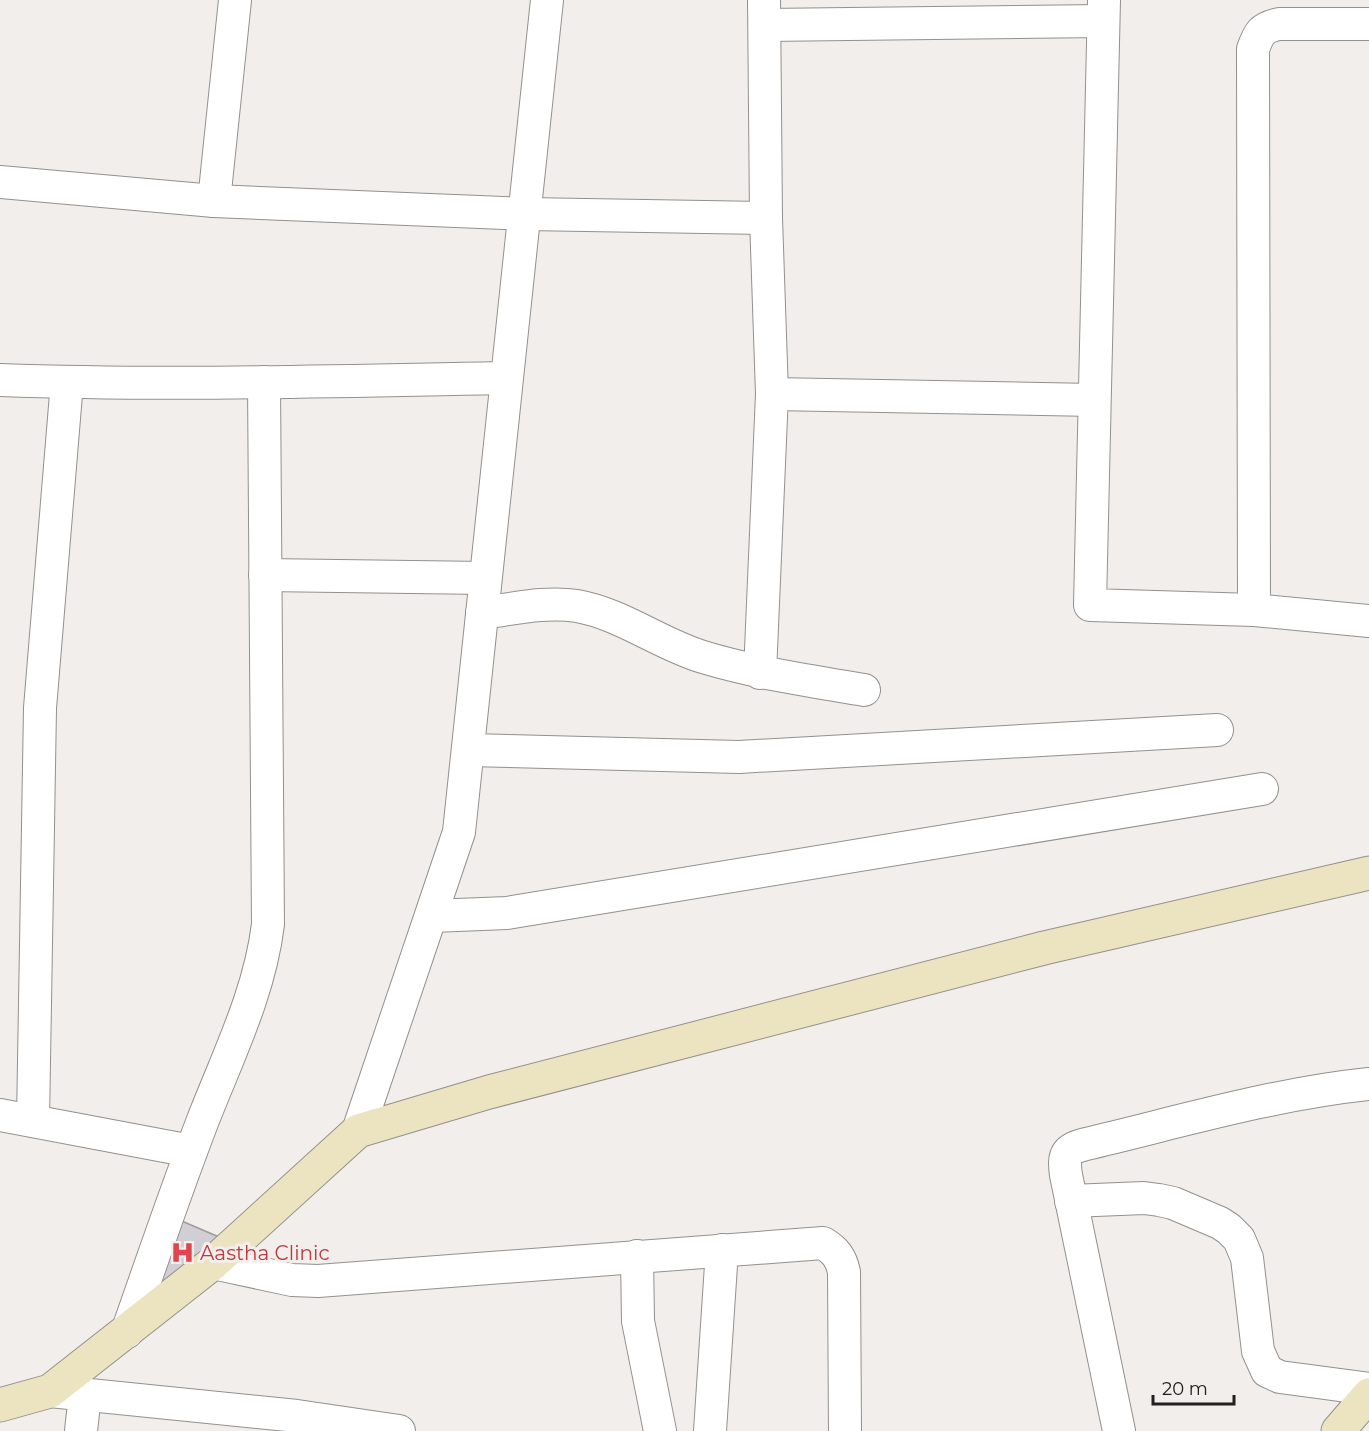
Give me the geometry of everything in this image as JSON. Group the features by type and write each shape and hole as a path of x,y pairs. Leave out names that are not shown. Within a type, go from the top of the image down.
{"street":[{"path":"214,201 235,0"},
{"path":"358,1131 459,832 547,0"},
{"path":"760,673 772,394 766,218 765,12 1104,11 1089,605 1254,610 1369,621"},
{"path":"1254,610 1252,50 1258,36 1266,27 1279,24 1369,24"},
{"path":"0,182 214,201 526,214 766,218"},
{"path":"0,380 264,382 506,378"},
{"path":"33,1121 40,708 67,382"},
{"path":"127,1332 191,1151 257,980 266,944 268,913 264,382"},
{"path":"772,394 1094,400"},
{"path":"265,574 485,578"},
{"path":"482,613 554,604 577,606 602,613 702,657 760,673 864,690"},
{"path":"468,750 739,757 1217,730"},
{"path":"432,916 507,913 1262,789"},
{"path":"51,1391 213,1263 358,1131 489,1092 1044,948 1369,873"},
{"path":"1119,1431 1064,1165 1065,1156 1069,1150 1076,1146 1293,1095 1369,1084"},
{"path":"0,1115 191,1151"},
{"path":"1071,1201 1144,1198 1159,1200 1173,1203 1220,1223 1239,1239 1247,1258 1258,1352 1267,1371 1280,1377 1369,1389"},
{"path":"213,1263 278,1278 305,1281 823,1243 834,1250 841,1260 843,1272 845,1431"},
{"path":"711,1431 722,1250"},
{"path":"638,1256 638,1321 660,1431"},
{"path":"0,1405 51,1391 85,1395 206,1419 399,1431"},
{"path":"81,1431 85,1395"},
{"path":"1338,1431 1369,1395"}],"building":[{"path":"177,1219 219,1237 208,1262 192,1255 183,1275 172,1285 151,1276"}],"place":[{"name":"Aastha Clinic","path":"182,1253"}]}
